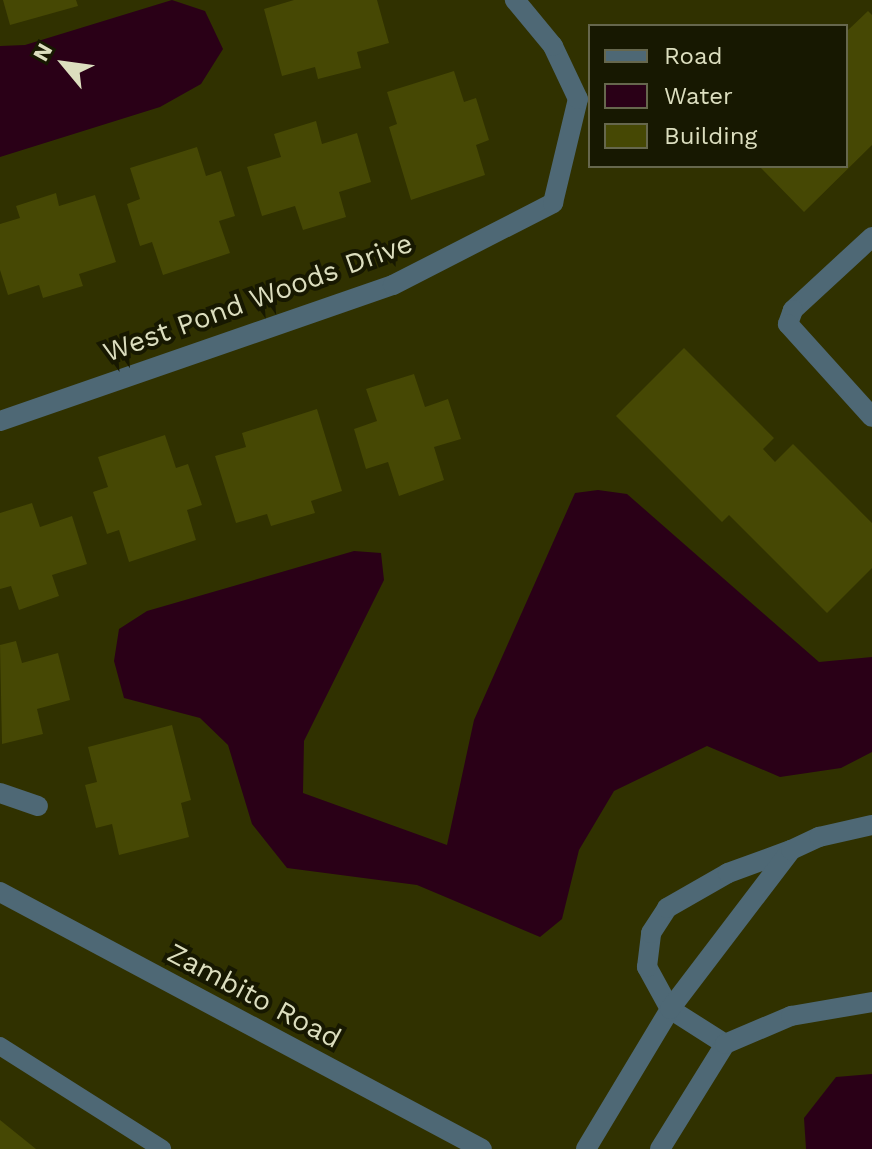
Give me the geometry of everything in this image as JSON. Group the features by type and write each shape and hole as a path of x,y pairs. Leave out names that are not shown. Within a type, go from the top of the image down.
{"street":[{"name":"West Pond Woods Drive","path":"0,421 393,285 553,203 578,99 553,46 515,0"},
{"path":"872,237 793,310 788,324 872,417"},
{"path":"0,793 38,806"},
{"path":"725,1044 670,1009 647,967 651,933 667,908 728,873 819,837 872,825"},
{"path":"586,1149 670,1009 791,850"},
{"name":"Zambito Road","path":"0,892 482,1149"},
{"path":"660,1149 725,1044 791,1016 872,1002"}],"lane":[{"path":"0,1046 162,1149"}],"water":[{"path":"172,0 205,11 223,49 201,84 160,107 0,157 0,46 25,45"},
{"path":"598,490 627,494 819,662 872,657 872,752 841,768 780,777 707,746 614,791 579,850 562,919 540,937 417,885 287,868 252,824 228,745 200,718 124,698 114,661 119,629 147,611 354,551 381,553 384,580 304,741 303,793 447,845 474,720 575,493"},
{"path":"872,1074 872,1149 806,1149 804,1118 836,1077"}],"building":[{"path":"3,0 76,0 78,6 10,25"},
{"path":"294,0 377,0 389,43 357,52 361,68 318,79 315,67 282,76 264,9"},
{"path":"868,11 872,15 872,145 804,212 761,168 848,168 848,30"},
{"path":"454,71 464,102 476,98 489,140 476,145 485,175 411,200 389,127 397,124 387,92"},
{"path":"316,121 322,144 357,133 371,182 339,192 346,217 303,230 295,206 262,216 247,167 281,157 274,134"},
{"path":"197,147 206,176 221,171 235,216 219,221 230,253 163,275 152,242 140,246 127,204 140,199 130,168"},
{"path":"56,193 59,206 95,195 116,262 79,274 83,286 43,298 39,285 8,295 0,270 0,224 20,218 16,206"},
{"path":"684,348 774,438 763,449 775,462 793,444 872,523 872,568 827,613 729,515 722,522 616,416"},
{"path":"414,374 425,407 448,399 461,439 434,447 444,480 399,496 388,462 366,469 354,429 377,421 366,389"},
{"path":"317,409 342,491 311,501 315,513 271,526 267,514 236,523 215,456 246,447 242,433"},
{"path":"165,435 176,468 188,464 202,505 187,510 196,540 129,562 119,530 107,534 93,492 108,487 98,457"},
{"path":"32,503 40,527 72,516 87,564 52,575 59,596 19,610 11,586 0,589 0,513"},
{"path":"16,641 22,663 58,653 70,700 37,709 43,734 2,744 0,645"},
{"path":"172,725 191,800 181,803 189,837 119,855 112,824 96,828 85,785 97,782 88,747"},
{"path":"0,1120 36,1149 0,1149"}]}
